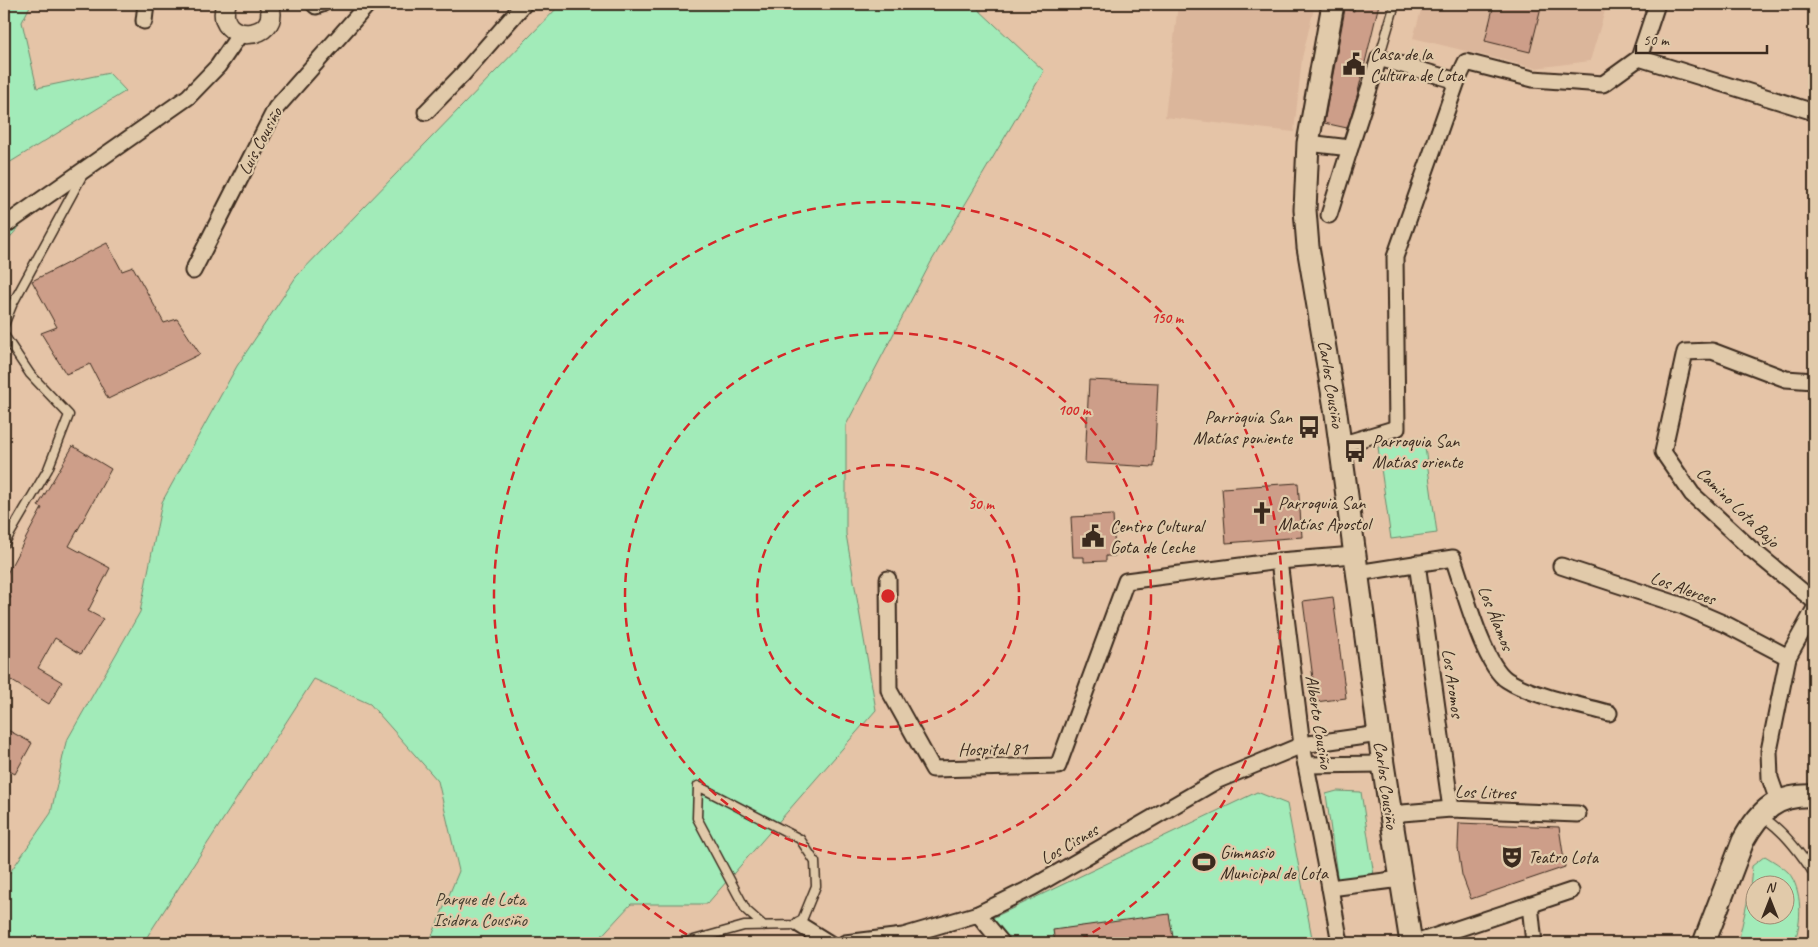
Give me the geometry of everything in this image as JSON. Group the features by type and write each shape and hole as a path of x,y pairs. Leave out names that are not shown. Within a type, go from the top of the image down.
{"main road":[{"name":"Carlos Cousiño","path":"1333,4 1308,143 1305,210 1308,247 1340,445 1390,814 1413,943"},
{"path":"1704,943 1743,841 1760,816 1778,801 1795,796 1814,796"}],"street":[{"path":"144,21 146,4"},
{"path":"226,4 223,12 228,26 240,34 255,34 267,25 272,11 269,4"},
{"path":"314,4 316,6 322,4"},
{"name":"Luis Cousiño","path":"193,272 276,108 368,4"},
{"path":"426,112 462,75 524,4"},
{"path":"1340,445 1397,428 1395,258 1466,62 1533,79 1603,84 1639,58 1657,4"},
{"path":"4,226 188,97 218,66 240,34"},
{"path":"1329,215 1379,58 1458,81"},
{"path":"1639,58 1814,112"},
{"path":"1308,143 1350,148"},
{"name":"Camino Lota Bajo","path":"1814,381 1786,379 1712,350 1685,352 1663,452 1692,494 1750,548 1814,601"},
{"name":"Los Álamos","path":"1126,581 1279,560 1355,564 1417,563 1453,558 1486,653 1505,679 1527,689 1609,713"},
{"name":"Alberto Cousiño","path":"1279,560 1302,746 1340,943"},
{"name":"Los Aromos","path":"1417,563 1451,809"},
{"name":"Los Alerces","path":"1561,566 1682,606 1727,625 1788,657"},
{"name":"Hospital 81","path":"888,579 889,690 933,769 1058,766 1126,581"},
{"path":"1778,801 1770,778 1770,751 1788,657 1814,610"},
{"name":"Los Cisnes","path":"845,943 903,936 978,914 1033,887 1218,780 1302,746 1379,734"},
{"path":"1306,765 1383,764"},
{"name":"Los Litres","path":"1390,814 1451,809 1578,814"},
{"path":"1330,888 1401,879"},
{"path":"1413,943 1571,891"},
{"path":"1530,905 1534,943"},
{"path":"978,914 1002,943"},
{"path":"800,925 828,943"}],"lane":[{"path":"1379,58 1395,4"},
{"path":"1804,4 1814,7"},
{"path":"4,325 13,303 85,170"},
{"path":"4,335 30,374 69,415 48,469 4,544"},
{"path":"683,943 744,926 764,926 800,925 816,886 815,862 800,839 698,786 697,818 746,910 764,926"},
{"path":"1760,816 1771,822 1802,856 1814,874"}],"shaded area":[{"path":"1178,4 1315,4 1302,58 1294,132 1165,117"},
{"path":"1423,4 1607,4 1590,61 1535,68 1413,38"}],"green space":[{"path":"4,4 31,4 22,22 37,88 109,73 126,91 4,166"},
{"name":"Parque de Lota Isidora Cousiño","path":"561,4 980,4 977,8 1044,71 931,262 846,425 846,534 876,710 707,904 631,904 595,943 429,943 459,871 438,781 370,704 314,679 143,943 4,943 4,881 51,813 66,742 140,612 162,502 237,366 296,277"},
{"path":"44,199 4,244 4,226"},
{"path":"1424,440 1437,533 1391,539 1378,447"},
{"path":"1337,791 1361,792 1376,888 1339,890 1326,794"},
{"name":"Gimnasio Municipal de Lota","path":"1257,792 1287,804 1313,943 988,943 986,921"},
{"path":"1765,856 1789,874 1751,874 1752,866"},
{"path":"1796,887 1799,897 1800,916 1794,943 1738,943 1746,908 1746,924 1796,924"}],"building":[{"path":"1355,4 1379,4 1357,96 1347,128 1324,123 1345,9 1354,11"},
{"path":"1494,4 1542,4 1530,52 1485,41"},
{"path":"107,243 122,271 133,267 164,323 177,319 200,354 108,399 90,364 66,374 41,333 57,327 32,281"},
{"path":"1089,380 1158,383 1154,467 1085,463"},
{"path":"73,446 111,469 69,546 110,568 88,611 103,619 81,654 55,638 38,668 62,682 49,704 4,676 4,608 11,597 4,591 4,579 42,508 38,506"},
{"name":"Parroquia San Matías Apostol","path":"1298,483 1302,537 1226,543 1222,488"},
{"name":"Centro Cultural Gota de Leche","path":"1113,515 1115,556 1106,556 1106,561 1084,562 1084,557 1073,557 1071,517"},
{"path":"1333,597 1346,698 1316,702 1303,601"},
{"path":"4,728 32,743 15,774 4,768"},
{"name":"Teatro Lota","path":"1459,823 1559,827 1565,867 1471,899 1462,875 1458,848"},
{"path":"1169,914 1174,943 1055,943 1053,930"}],"place":[{"name":"Casa de la Cultura de Lota","path":"1354,64"},
{"name":"Parroquia San Matías poniente","path":"1309,427"},
{"name":"Parroquia San Matías oriente","path":"1355,451"},
{"name":"Parroquia San Matías Apostol","path":"1262,513"},
{"name":"Centro Cultural Gota de Leche","path":"1093,536"},
{"name":"Teatro Lota","path":"1512,857"},
{"name":"Gimnasio Municipal de Lota","path":"1204,862"}]}
